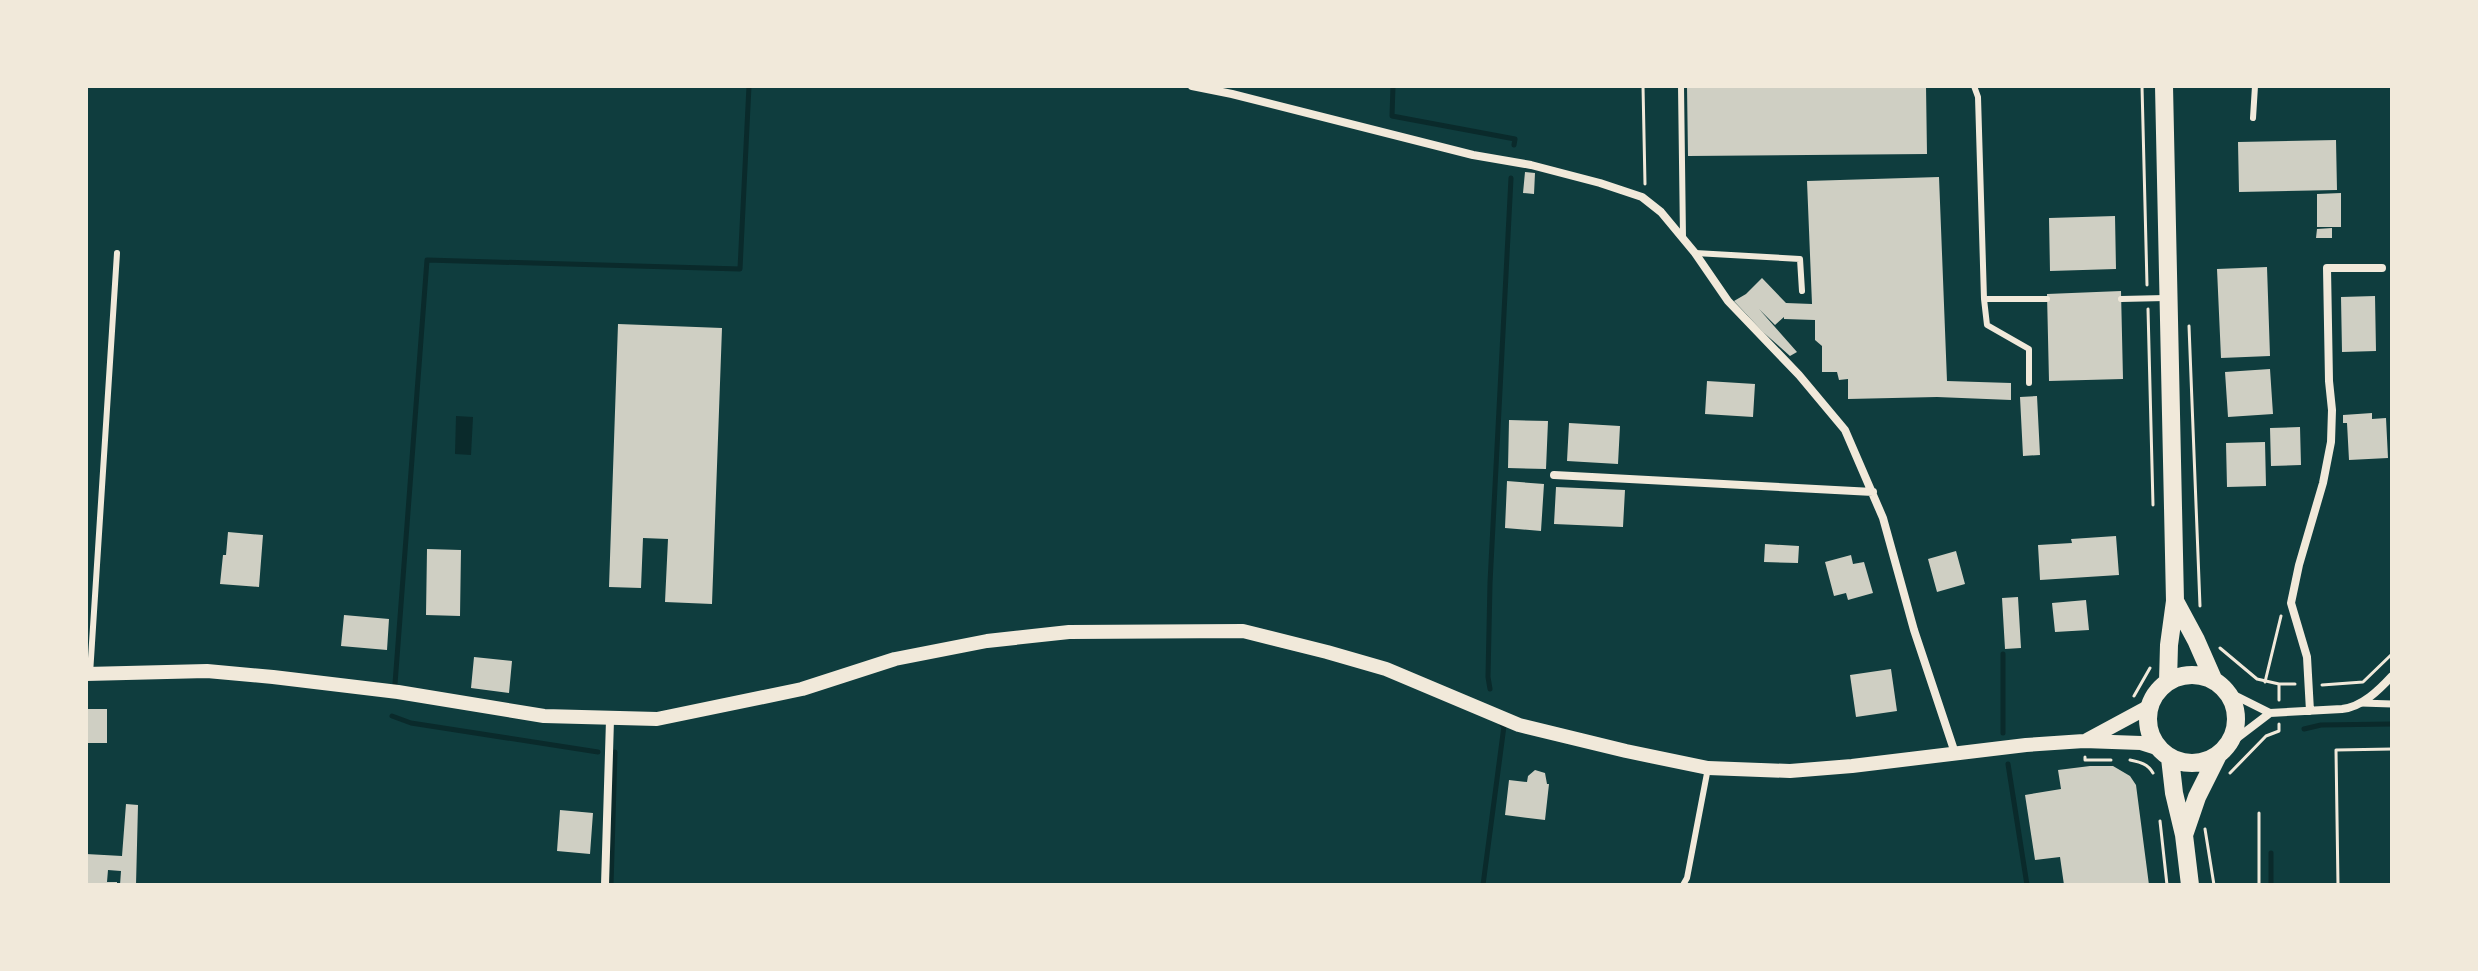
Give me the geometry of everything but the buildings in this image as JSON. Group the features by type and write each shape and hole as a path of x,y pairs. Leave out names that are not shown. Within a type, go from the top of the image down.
{"main road":[{"path":"2164,86 2175,601 2168,682"},
{"path":"2175,601 2220,686 2233,704 2236,718 2234,732 2197,797 2184,835"},
{"path":"2190,885 2184,835 2165,754 2149,729 2142,702 2154,697 2168,682 2191,675 2220,686"},
{"path":"2165,754 2182,762 2195,763 2207,761 2223,750"}],"street":[{"path":"1192,86 1600,183 1646,200 1661,212 1695,253 1728,301 1799,375 1845,430 1883,518 1914,630 1955,753"},
{"path":"2310,711 2307,657 2291,603 2331,442 2327,268 2382,268"},
{"path":"1554,475 1873,492"},
{"path":"88,674 207,671 398,692 544,716 657,719 802,689 895,659 987,641 1069,632 1243,631 1386,669 1519,725 1708,768 1790,771 2084,741 2141,743 2165,754"},
{"path":"2220,686 2270,713 2310,711 2350,708 2361,703 2392,676"},
{"path":"2084,741 2142,702"},
{"path":"2361,703 2392,704"},
{"path":"2223,750 2270,713"},
{"path":"605,885 610,720"}],"lane":[{"path":"1681,86 1683,239"},
{"path":"1974,86 1978,97 1987,325 2029,349 2029,383"},
{"path":"2253,118 2255,86"},
{"path":"88,674 117,253"},
{"path":"1695,253 1800,259 1802,291"},
{"path":"2121,299 2168,298"},
{"path":"1984,299 2047,299"},
{"path":"1683,885 1687,878 1708,768"}],"path":[{"path":"1643,86 1646,200"},
{"path":"2142,86 2153,518"},
{"path":"2189,323 2201,612"},
{"path":"2265,682 2282,610 2291,603"},
{"path":"2212,641 2257,679 2298,684"},
{"path":"2318,685 2363,682 2392,654"},
{"path":"2142,702 2154,658"},
{"path":"2279,684 2279,703"},
{"path":"2225,780 2257,744 2279,731 2279,721"},
{"path":"2084,741 2085,760 2112,760"},
{"path":"2338,885 2336,750 2392,749"},
{"path":"2125,759 2139,761 2150,768 2155,776"},
{"path":"2197,797 2209,802 2205,831 2214,885"},
{"path":"2159,810 2167,885"},
{"path":"2259,813 2259,885"}],"water":[{"path":"456,416 473,417 471,455 455,454"}],"waterway":[{"path":"395,684 427,260 740,269 749,86"},
{"path":"1393,86 1392,116 1515,139 1514,145"},
{"path":"1490,689 1490,583 1511,178"},
{"path":"2003,654 2003,733"},
{"path":"392,716 411,723 598,752"},
{"path":"2304,729 2321,725 2392,724"},
{"path":"1483,885 1502,725"},
{"path":"611,885 615,752"},
{"path":"2008,764 2027,885"},
{"path":"2271,853 2271,885"}]}
